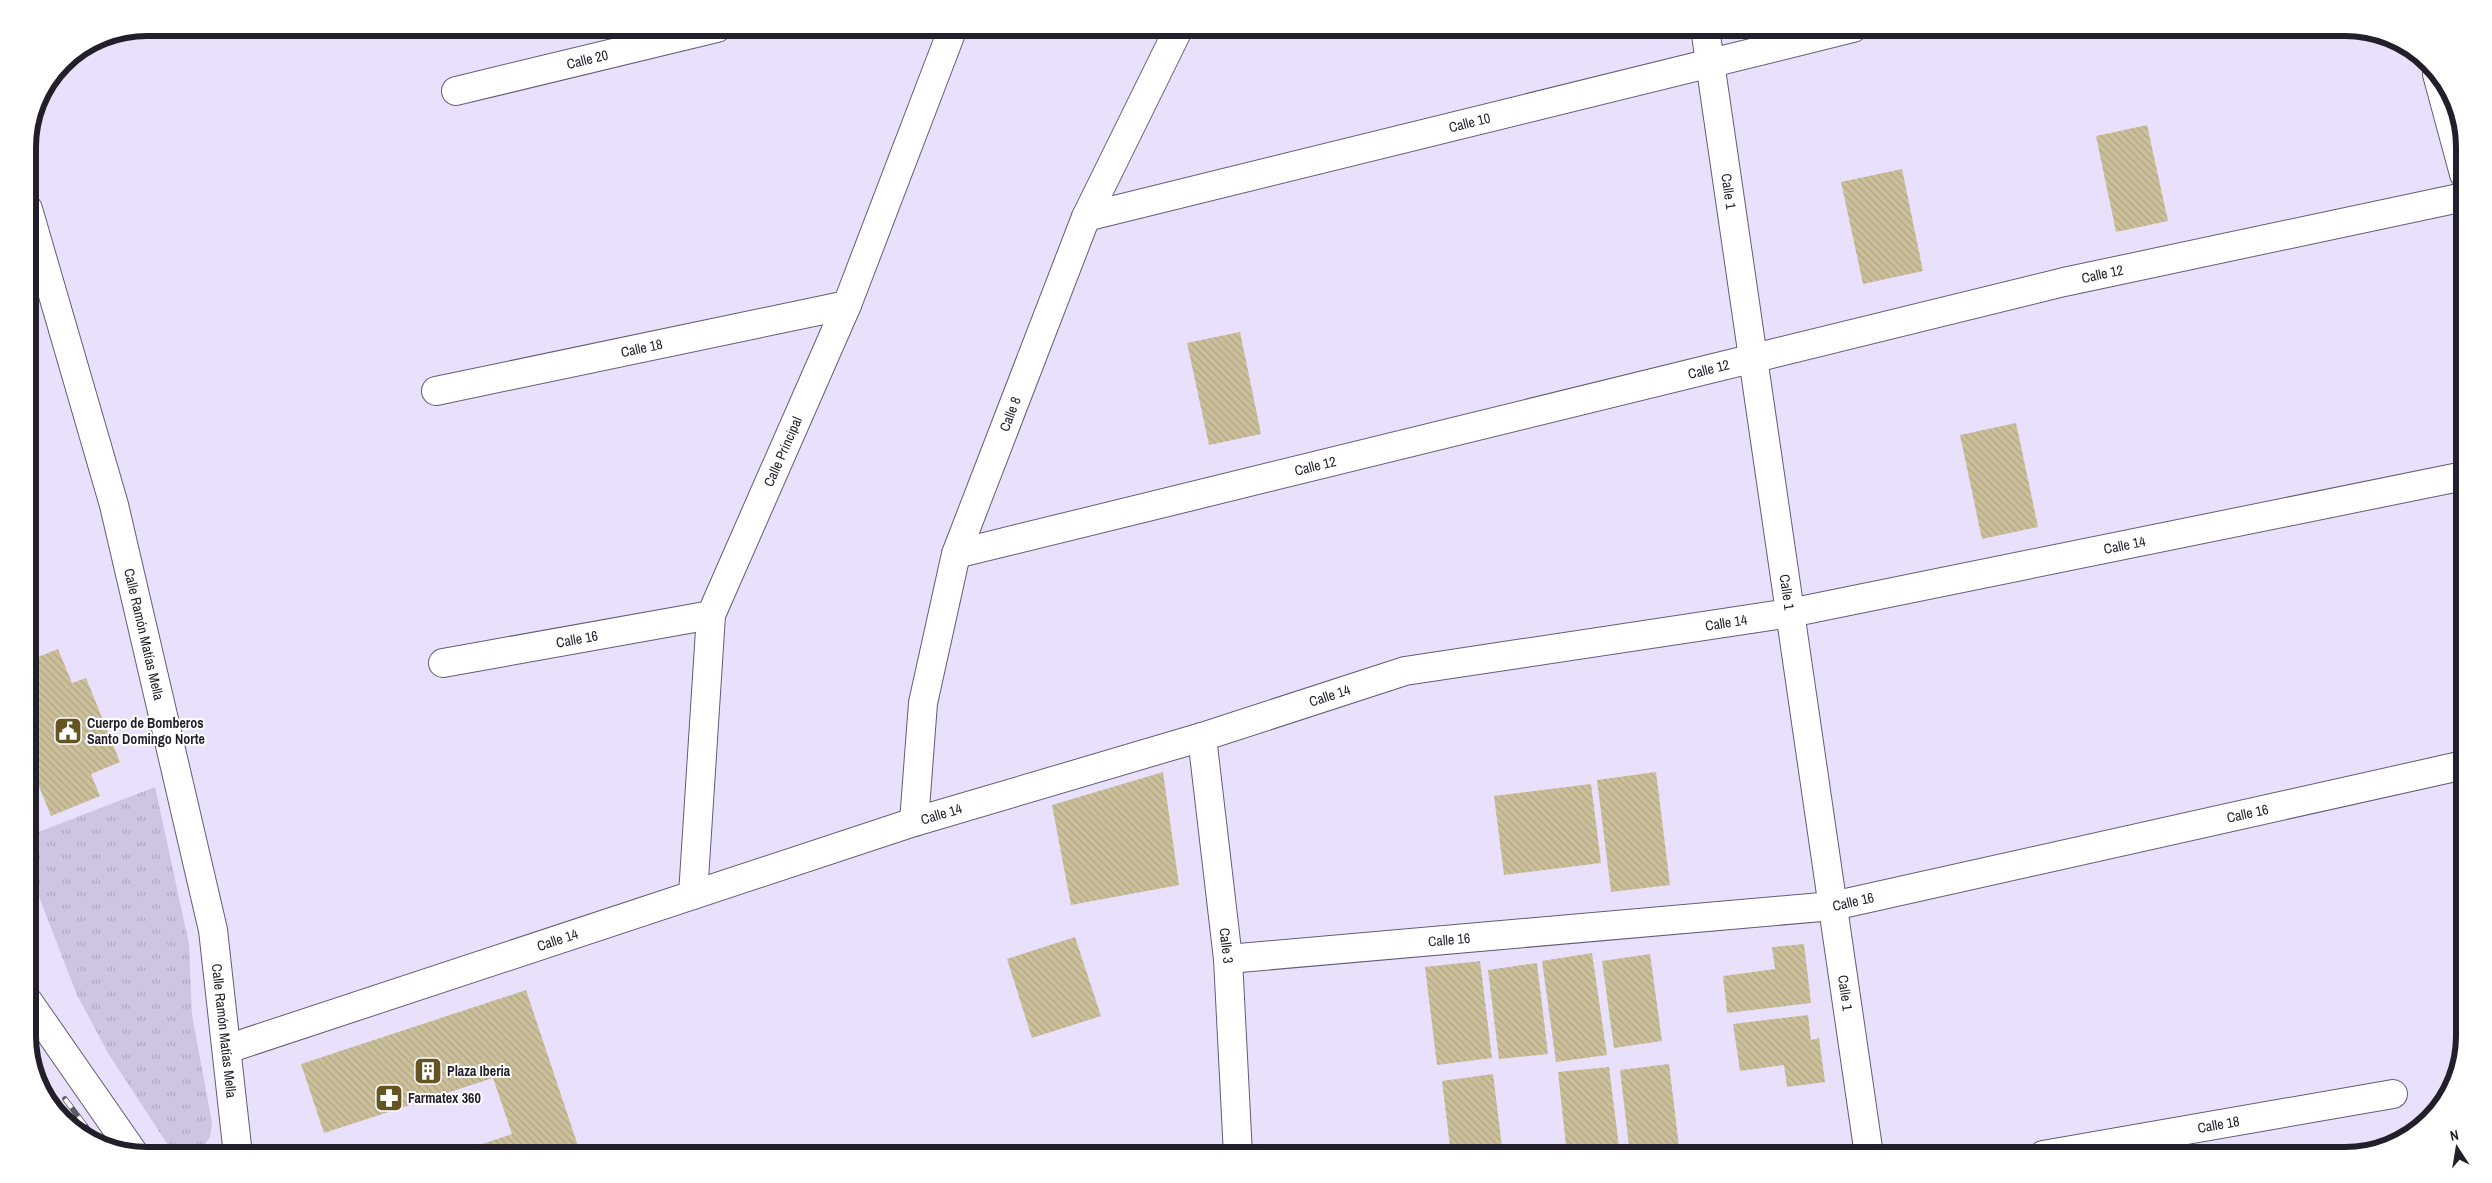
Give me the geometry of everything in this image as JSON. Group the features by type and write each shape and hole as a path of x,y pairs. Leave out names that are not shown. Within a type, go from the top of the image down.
{"street":[{"name":"Calle 20","path":"456,91 685,36"},
{"name":"Calle Principal","path":"693,895 711,615 847,305 950,36"},
{"name":"Calle 8","path":"914,822 923,703 956,554 1086,217 1175,36"},
{"name":"Calle 1","path":"1705,36 1868,1147"},
{"name":"Calle 10","path":"1086,217 1819,36"},
{"path":"2443,96 2456,144"},
{"name":"Calle 12","path":"956,554 2064,282 2456,199"},
{"name":"Calle Ramón Matías Mella","path":"36,237 114,505 213,930 237,1147"},
{"name":"Calle 18","path":"436,391 847,305"},
{"name":"Calle 14","path":"227,1049 914,822 1202,737 1405,671 1790,613 2456,478"},
{"name":"Calle 16","path":"443,664 711,615"},
{"name":"Calle 3","path":"1202,737 1228,959 1238,1147"},
{"name":"Calle 16","path":"1228,959 1832,906 2456,767"},
{"path":"36,1013 128,1145"},
{"name":"Calle 18","path":"2094,1147 2392,1094"}],"green space":[{"path":"155,787 189,944 192,1015 212,1123 210,1137 206,1143 199,1147 172,1147 166,1142 108,1053 77,995 36,889 36,833"}],"building":[{"path":"2147,125 2168,221 2116,232 2096,136"},
{"path":"1902,169 1923,271 1863,284 1841,182"},
{"path":"1240,332 1261,434 1209,445 1187,343"},
{"path":"2016,423 2038,527 1982,539 1960,435"},
{"name":"Cuerpo de Bomberos Santo Domingo Norte","path":"58,649 72,683 86,678 120,762 91,774 100,796 51,816 36,779 36,658"},
{"path":"1163,772 1179,885 1071,905 1052,805"},
{"path":"1656,772 1670,885 1611,892 1597,780"},
{"path":"1591,784 1601,863 1504,875 1494,796"},
{"path":"1075,937 1101,1016 1032,1038 1007,959"},
{"path":"1804,944 1811,1003 1727,1013 1723,976 1775,969 1772,947"},
{"path":"1592,953 1607,1055 1556,1062 1542,961"},
{"path":"1650,954 1662,1041 1614,1048 1602,961"},
{"path":"1480,961 1492,1058 1437,1065 1425,967"},
{"path":"1537,963 1548,1054 1499,1059 1488,970"},
{"name":"Plaza Iberia","path":"526,990 578,1147 473,1147 512,1134 493,1078 324,1133 301,1064"},
{"path":"1808,1015 1811,1040 1819,1038 1825,1082 1787,1087 1784,1065 1740,1071 1733,1024"},
{"path":"1669,1064 1679,1147 1629,1147 1620,1070"},
{"path":"1609,1067 1619,1147 1566,1147 1558,1072"},
{"path":"1493,1074 1502,1147 1450,1147 1442,1081"}],"railway":[{"path":"65,1099 88,1129"}],"place":[{"name":"Cuerpo de Bomberos Santo Domingo Norte","path":"68,731"},
{"name":"Plaza Iberia","path":"428,1071"},
{"name":"Farmatex 360","path":"389,1098"}]}
